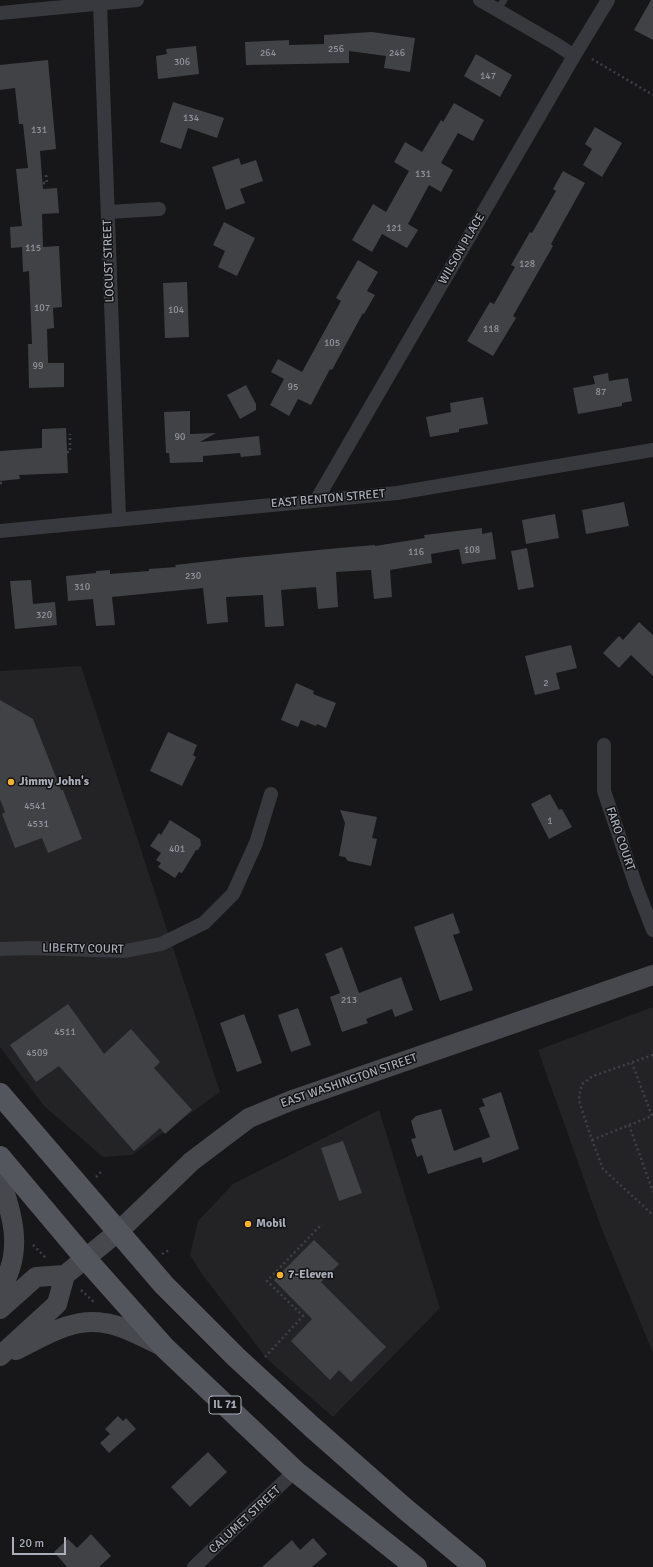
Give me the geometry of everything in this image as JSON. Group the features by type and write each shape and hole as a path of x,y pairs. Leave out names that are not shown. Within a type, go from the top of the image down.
{"main road":[{"path":"0,1094 164,1284 242,1362 312,1428 399,1504 475,1567"},
{"name":"IL 71","path":"0,1157 85,1258 165,1348 295,1472 416,1567"}],"street":[{"path":"0,13 137,0"},
{"path":"480,0 500,5 574,56"},
{"name":"WILSON PLACE","path":"317,499 608,0"},
{"name":"LOCUST STREET","path":"100,4 119,518"},
{"path":"108,212 160,209"},
{"name":"EAST BENTON STREET","path":"0,531 119,518 397,492 653,450"},
{"name":"FARO COURT","path":"604,745 604,791 636,886 653,930"},
{"name":"LIBERTY COURT","path":"0,949 31,948 125,951 160,944 204,923 233,894 256,843 271,794"},
{"name":"EAST WASHINGTON STREET","path":"65,1275 119,1231 192,1161 249,1118 290,1101 653,975"},
{"path":"0,1178 11,1210 15,1243 12,1263 5,1282 0,1290"},
{"path":"0,1309 36,1277 65,1275 57,1304 0,1357"},
{"path":"0,1357 60,1329 77,1323 95,1322 129,1330 165,1348"},
{"name":"CALUMET STREET","path":"194,1567 295,1472"}],"path":[{"path":"592,59 653,94"},
{"path":"43,184 47,183 46,176"},
{"path":"67,452 70,452 70,434"},
{"path":"653,1056 593,1076 582,1084 579,1092 579,1099 603,1169 653,1215"},
{"path":"592,1140 652,1116 632,1063"},
{"path":"629,1125 653,1192"},
{"path":"264,1359 269,1351 303,1316 267,1281 322,1224"}],"shaded area":[{"path":"81,666 220,1092 132,1155 103,1157 44,1106 0,1047 0,671"},
{"path":"653,1007 653,1353 601,1227 538,1050"},
{"path":"379,1110 440,1308 333,1417 267,1359 202,1274 190,1255 198,1221 233,1184"}],"building":[{"path":"651,0 653,0 653,40 634,30"},
{"path":"372,32 415,38 410,72 384,68 386,56 349,51 349,63 246,65 245,42 289,40 289,45 324,44 324,35"},
{"path":"196,46 199,74 158,79 156,56 167,54 166,49"},
{"path":"476,54 512,75 500,97 464,76"},
{"path":"48,60 56,149 40,151 43,189 57,188 59,213 42,214 43,247 59,246 62,307 53,308 54,328 47,329 48,363 64,363 64,387 29,388 28,344 32,344 29,271 23,272 22,247 11,248 10,227 22,226 16,169 28,168 23,124 19,124 15,88 0,90 0,65"},
{"path":"173,102 224,118 217,138 188,128 181,149 160,142"},
{"path":"454,103 484,120 473,141 458,133 441,163 453,170 441,192 429,185 408,224 418,230 407,248 382,234 372,252 352,240 373,204 386,212 409,171 394,162 405,142 422,152 441,120 443,122"},
{"path":"595,127 622,143 602,177 583,165 592,149 585,144"},
{"path":"239,158 241,165 256,160 263,181 240,189 245,203 226,210 212,167"},
{"path":"563,171 585,183 551,244 553,246 513,316 516,318 493,356 467,341 490,302 494,304 515,267 511,265 530,232 532,233 556,191 553,189"},
{"path":"224,222 255,238 237,276 218,267 225,251 213,245"},
{"path":"358,260 378,272 367,291 375,295 364,314 363,313 332,370 330,369 311,405 298,399 289,416 270,405 284,379 271,372 278,359 302,372 341,301 336,298"},
{"path":"187,282 189,337 165,338 163,283"},
{"path":"608,373 609,381 628,378 632,401 622,403 622,406 578,414 573,388 595,384 593,376"},
{"path":"246,385 256,404 256,410 240,419 227,395"},
{"path":"483,397 488,424 459,429 459,432 430,437 426,417 451,412 450,403"},
{"path":"190,411 190,434 216,433 200,442 259,436 261,455 241,457 240,453 203,456 203,462 170,463 169,453 166,453 164,412"},
{"path":"66,428 68,473 19,475 20,479 0,481 0,451 42,448 42,429"},
{"path":"624,502 629,526 586,534 582,510"},
{"path":"555,514 559,538 526,544 522,520"},
{"path":"482,528 482,534 492,532 496,559 462,564 459,549 431,554 432,563 390,570 392,597 374,599 371,570 336,572 338,607 318,609 316,587 281,590 284,626 265,627 263,595 226,597 228,622 207,624 203,588 112,597 115,625 96,626 93,599 68,601 66,576 110,570 110,574 149,571 149,569 176,567 175,565 236,558 375,546 425,538 424,535"},
{"path":"527,548 534,587 518,590 511,551"},
{"path":"31,580 33,604 55,602 57,625 15,629 10,581"},
{"path":"639,622 653,635 653,676 631,655 619,668 603,653 619,636 623,640"},
{"path":"571,645 577,668 556,673 560,689 535,695 525,656"},
{"path":"296,683 314,691 313,694 336,703 326,728 301,720 298,727 281,720"},
{"path":"0,700 33,719 82,839 48,853 42,838 15,848 2,814 5,812 0,799"},
{"path":"168,732 197,745 193,755 196,757 182,786 150,771"},
{"path":"550,794 559,810 562,809 572,827 549,839 531,804"},
{"path":"340,810 377,817 372,838 377,839 371,866 348,861 345,857 339,856 345,823"},
{"path":"170,820 200,839 201,845 198,850 196,850 182,873 179,872 175,878 158,867 161,863 156,860 161,853 150,846 159,833 161,835"},
{"path":"453,913 460,933 453,935 473,990 440,1001 414,927"},
{"path":"342,947 359,993 401,977 413,1010 395,1017 392,1009 366,1019 368,1023 342,1032 330,997 340,993 325,954"},
{"path":"68,1004 104,1054 131,1029 160,1062 154,1068 192,1110 165,1134 160,1128 134,1151 59,1066 36,1082 10,1045"},
{"path":"298,1008 311,1045 291,1052 278,1015"},
{"path":"244,1014 262,1063 237,1072 220,1023"},
{"path":"501,1092 519,1149 483,1163 481,1157 428,1174 422,1155 417,1157 411,1139 416,1138 411,1121 416,1116 441,1109 454,1151 490,1137 479,1108 485,1106 482,1099"},
{"path":"343,1141 362,1193 339,1201 321,1148"},
{"path":"314,1240 339,1264 321,1282 386,1347 351,1382 339,1370 330,1380 291,1341 312,1319 274,1280"},
{"path":"118,1416 123,1421 126,1418 136,1429 109,1453 100,1443 110,1434 105,1429"},
{"path":"208,1452 227,1472 190,1507 171,1487"},
{"path":"91,1534 111,1556 99,1567 67,1567 54,1552 68,1539 77,1548"},
{"path":"313,1538 327,1554 312,1567 262,1567 292,1540 300,1550"}],"place":[{"name":"Jimmy John's","path":"11,782"},
{"name":"Mobil","path":"248,1224"},
{"name":"7-Eleven","path":"280,1275"}]}
